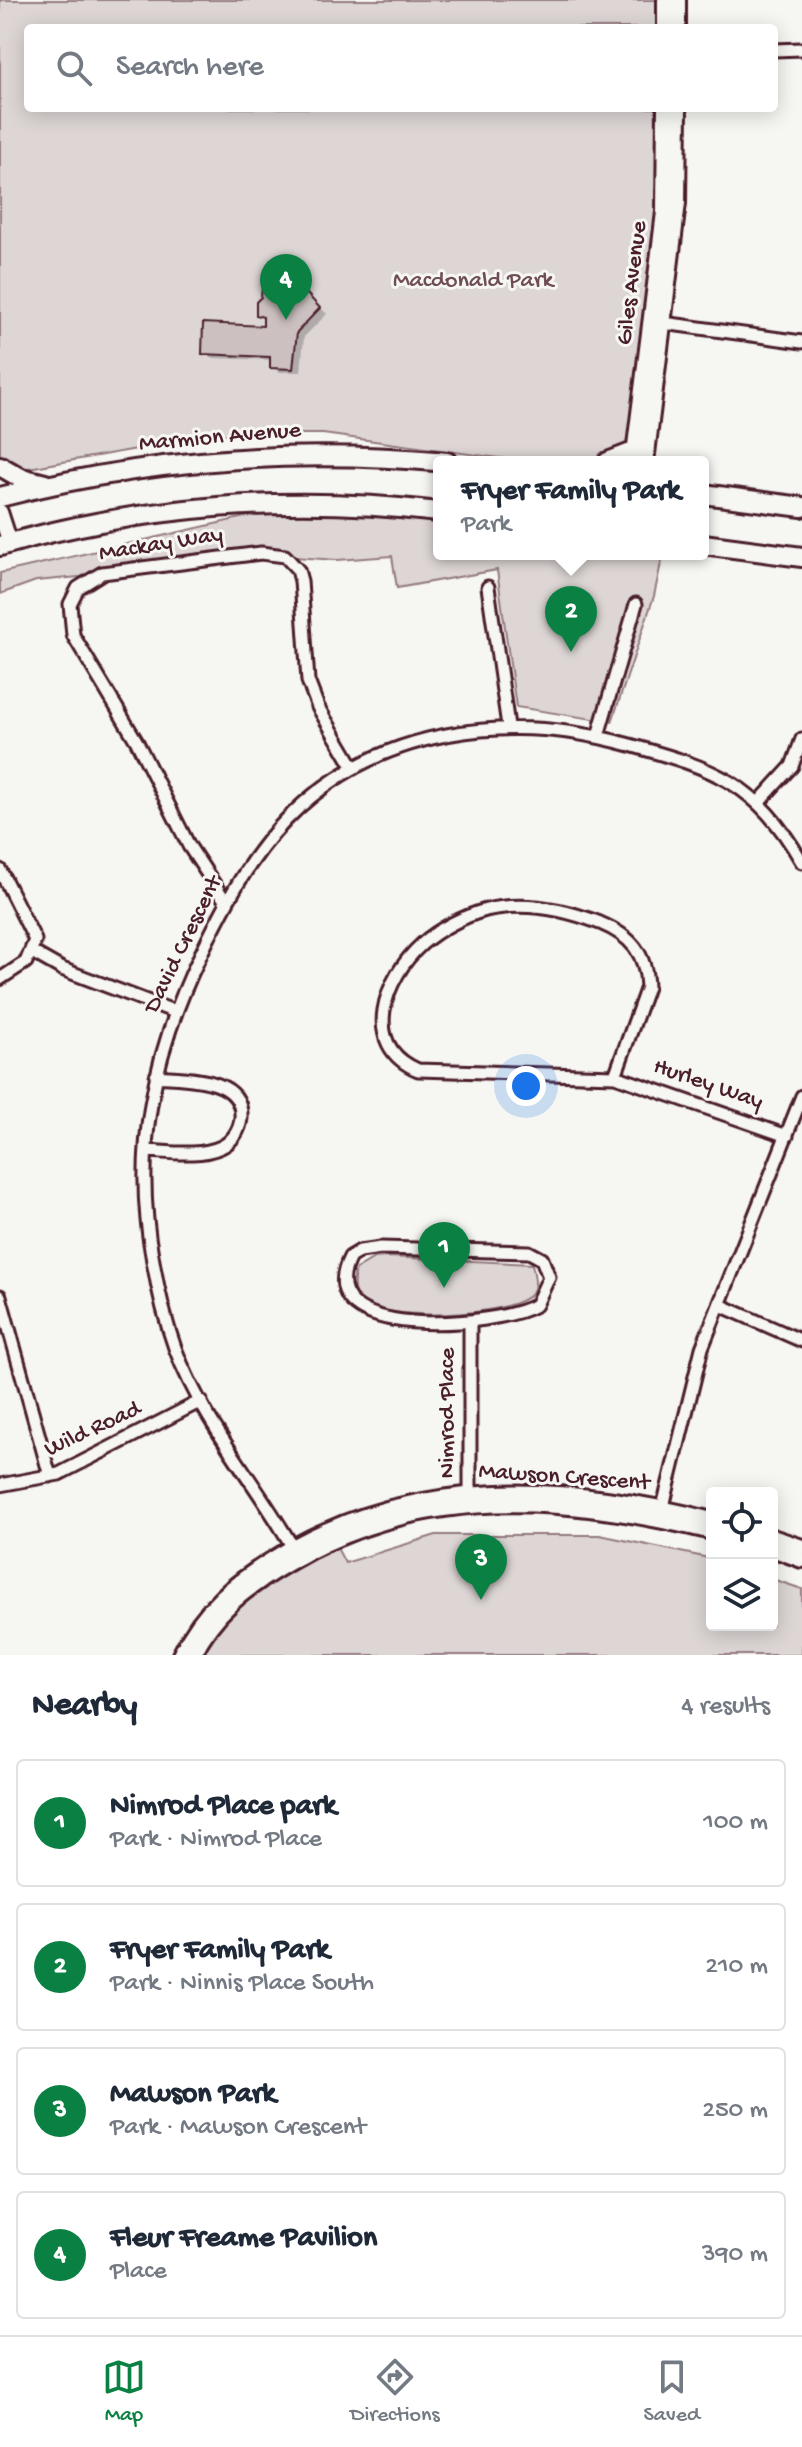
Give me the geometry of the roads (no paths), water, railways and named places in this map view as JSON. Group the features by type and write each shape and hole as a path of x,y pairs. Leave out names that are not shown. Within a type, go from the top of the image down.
{"highway":[{"name":"Marmion Avenue","path":"0,497 49,484 188,462 287,455 433,461"},
{"path":"0,466 21,478 49,484"},
{"path":"709,495 802,507"},
{"path":"5,544 95,522 188,510 291,504 394,506 433,511"},
{"path":"709,545 802,557"}],"street":[{"path":"665,0 665,24"},
{"path":"678,0 678,24"},
{"path":"778,50 802,49"},
{"name":"Giles Avenue","path":"657,322 666,186 665,112"},
{"name":"Giles Avenue","path":"638,456 678,203 679,112"},
{"path":"657,322 802,342"},
{"path":"0,512 5,544"},
{"name":"Mackay Way","path":"226,902 189,846 137,742 73,635 70,604 78,588 102,573 251,554 285,556 298,570 301,581 308,681 318,707 354,768"},
{"path":"488,587 508,726"},
{"path":"598,736 636,604"},
{"name":"David Crescent","path":"295,1552 201,1401 176,1350 161,1301 144,1196 146,1151 156,1076 173,1011 226,902 285,820 354,768 444,734 508,726 598,736 699,765 760,801 785,832 802,862"},
{"path":"760,801 792,766 802,739"},
{"path":"0,870 35,940 32,952 17,969 0,979"},
{"name":"Hurley Way","path":"615,1076 647,987 646,971 636,946 626,936 588,918 533,906 486,910 464,918 422,944 389,990 383,1016 387,1044 394,1057 418,1070 615,1076 787,1136"},
{"path":"32,952 62,969 173,1011"},
{"path":"146,1151 204,1151 221,1147 240,1128 239,1102 223,1086 156,1076"},
{"path":"662,1514 686,1403 702,1348 802,1096"},
{"name":"Nimrod Place","path":"381,1248 529,1252 542,1259 549,1277 536,1305 512,1315 470,1322 372,1317 350,1302 344,1279 346,1266 360,1251 381,1248"},
{"path":"0,1296 50,1476"},
{"path":"720,1305 802,1341"},
{"name":"Nimrod Place","path":"470,1322 470,1499"},
{"name":"Wild Road","path":"0,1485 50,1476 201,1401"},
{"name":"Mawson Crescent","path":"180,1655 194,1628 225,1590 295,1552 380,1520 470,1499 706,1519"},
{"name":"Mawson Crescent","path":"662,1514 706,1530"},
{"path":"778,1539 802,1547"},
{"path":"778,1551 802,1560"},
{"name":"Mawson Crescent","path":"193,1655 205,1633 238,1594 295,1552"}],"place":[{"name":"Fleur Freame Pavilion","path":"286,320"},
{"name":"Fryer Family Park","path":"571,652"},
{"name":"Nimrod Place park","path":"444,1288"},
{"name":"Mawson Park","path":"481,1600"}],"park label":[{"name":"Macdonald Park","path":"473,281"}]}
